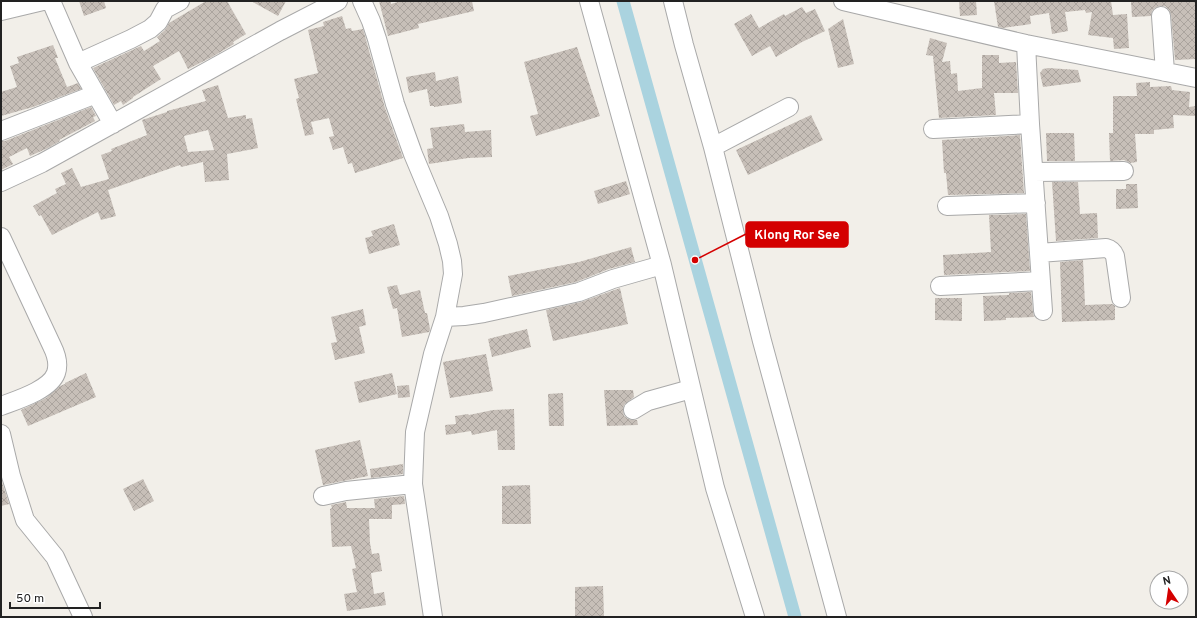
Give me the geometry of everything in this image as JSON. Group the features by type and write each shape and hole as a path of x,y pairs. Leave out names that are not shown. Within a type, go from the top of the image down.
{"street":[{"path":"1,11 43,1"},
{"path":"51,1 78,63 113,124"},
{"path":"78,63 150,29 158,22 165,9 180,1"},
{"path":"1,182 42,163 192,78 280,30 338,1"},
{"path":"362,1 377,39 395,104 420,172 439,216 451,252 453,274 446,317 433,354 415,432 413,484 433,617"},
{"path":"589,1 662,265 715,488 755,617"},
{"path":"674,1 675,11 713,147 762,341 837,617"},
{"path":"843,1 1026,44 1196,78"},
{"path":"1161,16 1165,72"},
{"path":"1026,44 1043,311"},
{"path":"1,131 96,94"},
{"path":"713,147 789,107"},
{"path":"934,129 1030,124"},
{"path":"1034,172 1124,171"},
{"path":"947,206 1036,203"},
{"path":"1,237 52,346 57,360 57,366 56,374 48,384 36,391 1,406"},
{"path":"1039,253 1109,249 1115,256 1121,298"},
{"path":"446,317 484,313 564,296 613,279 662,265"},
{"path":"940,286 1041,281"},
{"path":"633,410 648,401 691,389"},
{"path":"1,434 24,520 54,557 82,617"},
{"path":"323,496 346,491 413,484"}],"building":[{"path":"79,1 104,1 106,8 84,16"},
{"path":"206,1 227,1 246,34 233,42 234,44 188,69 179,51 153,66 161,79 123,105 121,101 114,105 93,68 141,46 144,51 160,41 157,37 165,30 169,23"},
{"path":"251,1 286,1 278,16"},
{"path":"379,1 391,1 391,4 401,1 472,1 474,11 418,24 419,28 388,36"},
{"path":"959,1 976,1 977,15 960,16"},
{"path":"994,1 1111,1 1113,15 1127,14 1129,48 1114,49 1113,38 1088,35 1092,12 1086,13 1085,10 1065,12 1068,31 1052,34 1049,13 1030,16 1031,24 1003,28 998,27"},
{"path":"1131,1 1196,1 1196,59 1175,60 1171,15 1165,6 1155,8 1152,11 1151,16 1132,17"},
{"path":"802,7 806,13 815,9 825,31 776,57 770,46 752,56 734,24 751,14 759,28 784,14 785,16"},
{"path":"342,16 346,29 351,28 352,31 363,29 385,108 403,158 355,173 352,163 348,164 343,147 333,150 329,137 334,136 329,118 311,122 314,134 305,136 296,99 299,98 294,79 318,73 308,30 324,26 323,22"},
{"path":"843,19 854,64 838,68 828,29"},
{"path":"930,38 947,43 942,62 950,61 951,74 957,73 958,91 982,88 982,55 999,55 999,63 1016,62 1018,93 994,93 996,115 939,118 933,56 926,55"},
{"path":"53,45 58,58 55,58 67,87 78,83 81,89 33,107 1,116 1,92 17,87 10,66 19,63 17,57"},
{"path":"577,47 600,116 536,136 530,116 538,114 524,62"},
{"path":"1043,69 1078,70 1081,82 1043,87 1040,73"},
{"path":"435,72 436,81 458,76 462,103 434,107 430,106 427,89 409,93 406,77"},
{"path":"1150,82 1150,87 1171,86 1172,90 1190,92 1189,107 1196,106 1196,116 1173,115 1174,128 1154,130 1154,134 1135,134 1137,162 1130,163 1124,160 1110,161 1109,133 1113,133 1113,96 1137,96 1136,83"},
{"path":"218,85 228,118 246,115 246,119 252,118 258,148 227,154 229,180 205,182 203,162 181,167 180,165 108,190 116,216 101,220 98,212 52,235 41,215 39,216 33,206 57,193 55,189 66,184 61,173 72,168 81,187 109,179 101,155 112,151 111,149 147,135 142,120 167,111 206,101 202,90","holes":["208,130 214,150 188,152 184,136"]},
{"path":"91,107 96,116 93,117 95,121 59,140 60,141 48,148 30,156 27,148 9,157 13,164 1,170 1,141 5,141"},
{"path":"811,115 823,140 748,175 736,150"},
{"path":"464,124 465,132 491,130 492,157 468,158 429,164 427,149 433,148 430,128"},
{"path":"1046,133 1074,133 1075,161 1047,161"},
{"path":"1020,135 1024,193 948,195 946,173 944,173 942,140"},
{"path":"626,181 630,194 598,204 594,191"},
{"path":"1052,182 1078,182 1080,214 1097,213 1098,238 1056,241"},
{"path":"1126,184 1137,184 1138,208 1116,209 1116,189 1126,189"},
{"path":"1026,214 1030,271 944,275 943,255 991,252 989,215"},
{"path":"394,224 400,245 369,254 365,238 373,236 371,231"},
{"path":"631,247 635,262 609,269 576,282 512,296 508,276 579,262"},
{"path":"1083,260 1085,305 1112,304 1115,306 1115,320 1062,322 1060,262"},
{"path":"397,285 400,295 420,290 425,313 427,313 430,329 429,332 402,337 397,308 393,309 387,287"},
{"path":"620,288 628,324 553,341 546,310 581,302"},
{"path":"1031,292 1034,317 1006,318 1006,320 984,321 983,296"},
{"path":"935,298 962,298 962,321 935,320"},
{"path":"363,309 366,325 359,327 365,353 335,360 331,343 337,342 331,317"},
{"path":"527,329 531,347 492,357 488,339"},
{"path":"486,354 493,391 450,398 443,362"},
{"path":"86,373 96,397 28,426 21,410 46,398 60,386"},
{"path":"392,373 397,394 359,403 354,382"},
{"path":"409,385 410,397 398,398 397,386"},
{"path":"604,390 633,390 634,397 624,405 623,411 624,416 628,419 637,420 638,425 607,426"},
{"path":"563,393 564,426 549,426 548,394"},
{"path":"514,409 515,450 498,450 497,430 472,435 471,431 446,435 445,425 456,424 455,416 493,410"},
{"path":"360,440 368,476 323,485 315,450"},
{"path":"403,464 403,474 371,478 370,469"},
{"path":"1,479 9,504 1,506"},
{"path":"143,479 154,501 134,511 123,489"},
{"path":"530,485 531,524 502,524 502,486"},
{"path":"404,496 405,504 392,505 392,519 369,519 372,554 379,553 382,571 371,573 374,594 384,592 386,605 347,611 344,594 357,592 352,569 356,568 351,546 332,547 331,505 346,502 347,508 375,508 374,499"},
{"path":"603,586 604,617 575,617 575,587"}],"waterway":[{"path":"623,1 795,617"}],"place":[{"name":"Klong Ror See","path":"695,260"}]}
